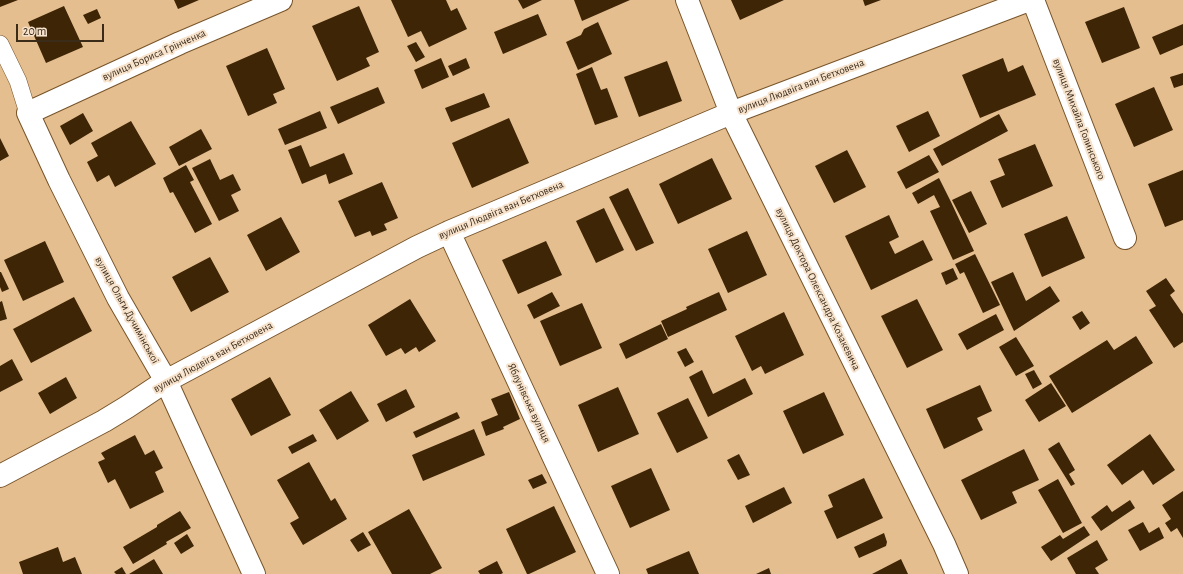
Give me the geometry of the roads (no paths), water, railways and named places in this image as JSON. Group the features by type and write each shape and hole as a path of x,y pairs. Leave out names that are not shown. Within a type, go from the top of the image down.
{"street":[{"name":"вулиця Бориса Грінченка","path":"28,112 180,43 281,0"},
{"name":"вулиця Доктора Олександра Козакевича","path":"687,0 731,113 944,544 957,574"},
{"name":"вулиця Людвіга ван Бетховена","path":"0,476 104,421 166,381 449,232 731,113 1029,0"},
{"name":"вулиця Михайла Голинського","path":"1033,0 1125,238"},
{"name":"вулиця Ольги Дучимінської","path":"28,112 59,180 118,298 166,381 254,574"},
{"name":"Яблунівська вулиця","path":"449,232 608,574"}],"lane":[{"path":"0,44 18,81 28,112"}]}
